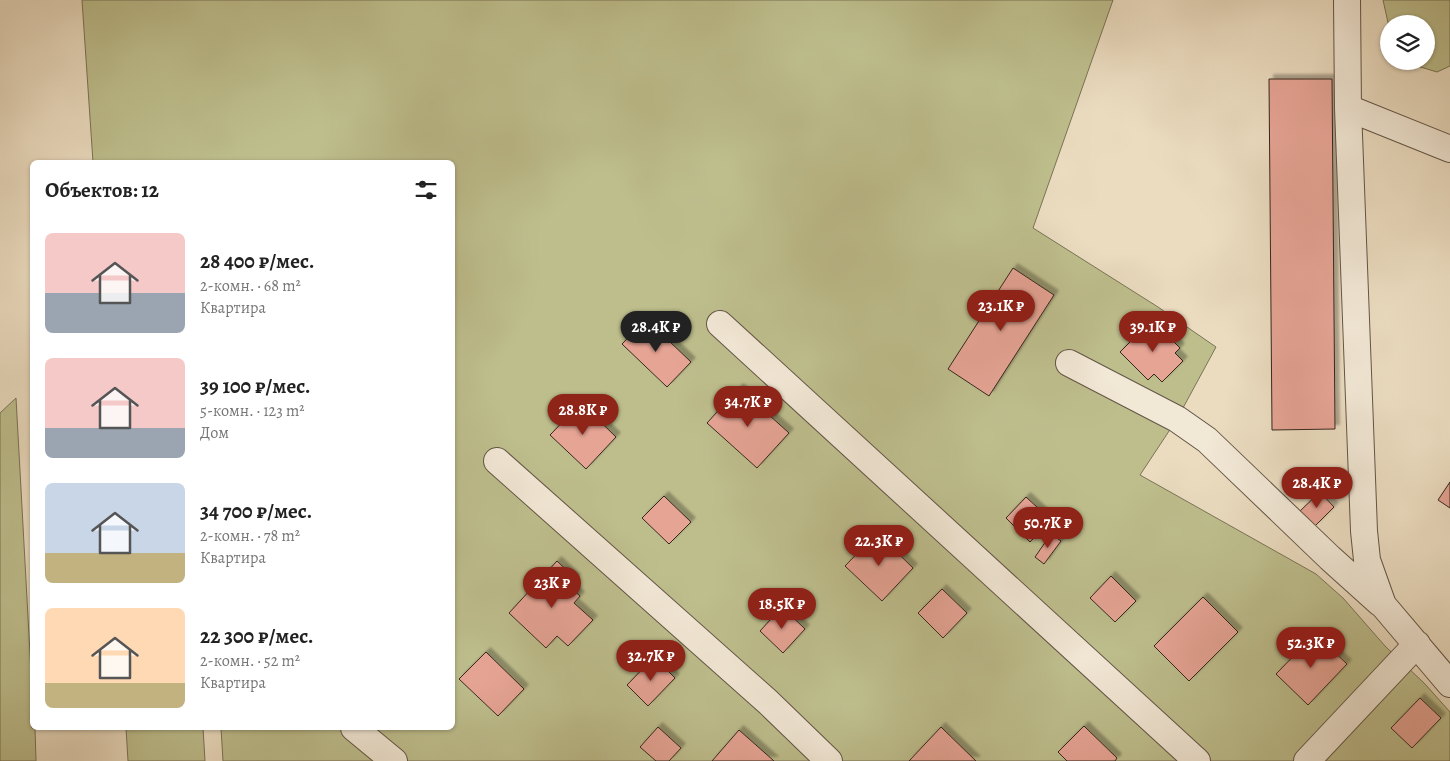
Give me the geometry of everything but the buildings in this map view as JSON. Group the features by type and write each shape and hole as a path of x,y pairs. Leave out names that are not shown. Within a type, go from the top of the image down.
{"lane":[{"path":"1347,0 1348,108 1364,531 1367,560 1383,605"},
{"path":"1348,108 1450,148"},
{"path":"720,324 1197,761"},
{"path":"1069,363 1177,419 1207,440 1330,558 1383,605 1450,684"},
{"path":"497,461 768,702 829,761"},
{"path":"1307,761 1417,644"},
{"path":"356,730 394,761"}],"green space":[{"path":"82,0 1113,0 1033,228 1158,307 1216,347 1177,419 1140,475 1316,574 1343,598 1385,646 1425,684 1450,712 1450,761 223,761 221,730 455,730 455,160 93,160"},
{"path":"1383,0 1450,0 1450,66 1437,72 1430,70 1435,70 1435,15 1386,15"},
{"path":"16,398 30,654 30,730 35,730 36,761 0,761 0,413"},
{"path":"126,730 203,730 205,761 128,761"}]}
